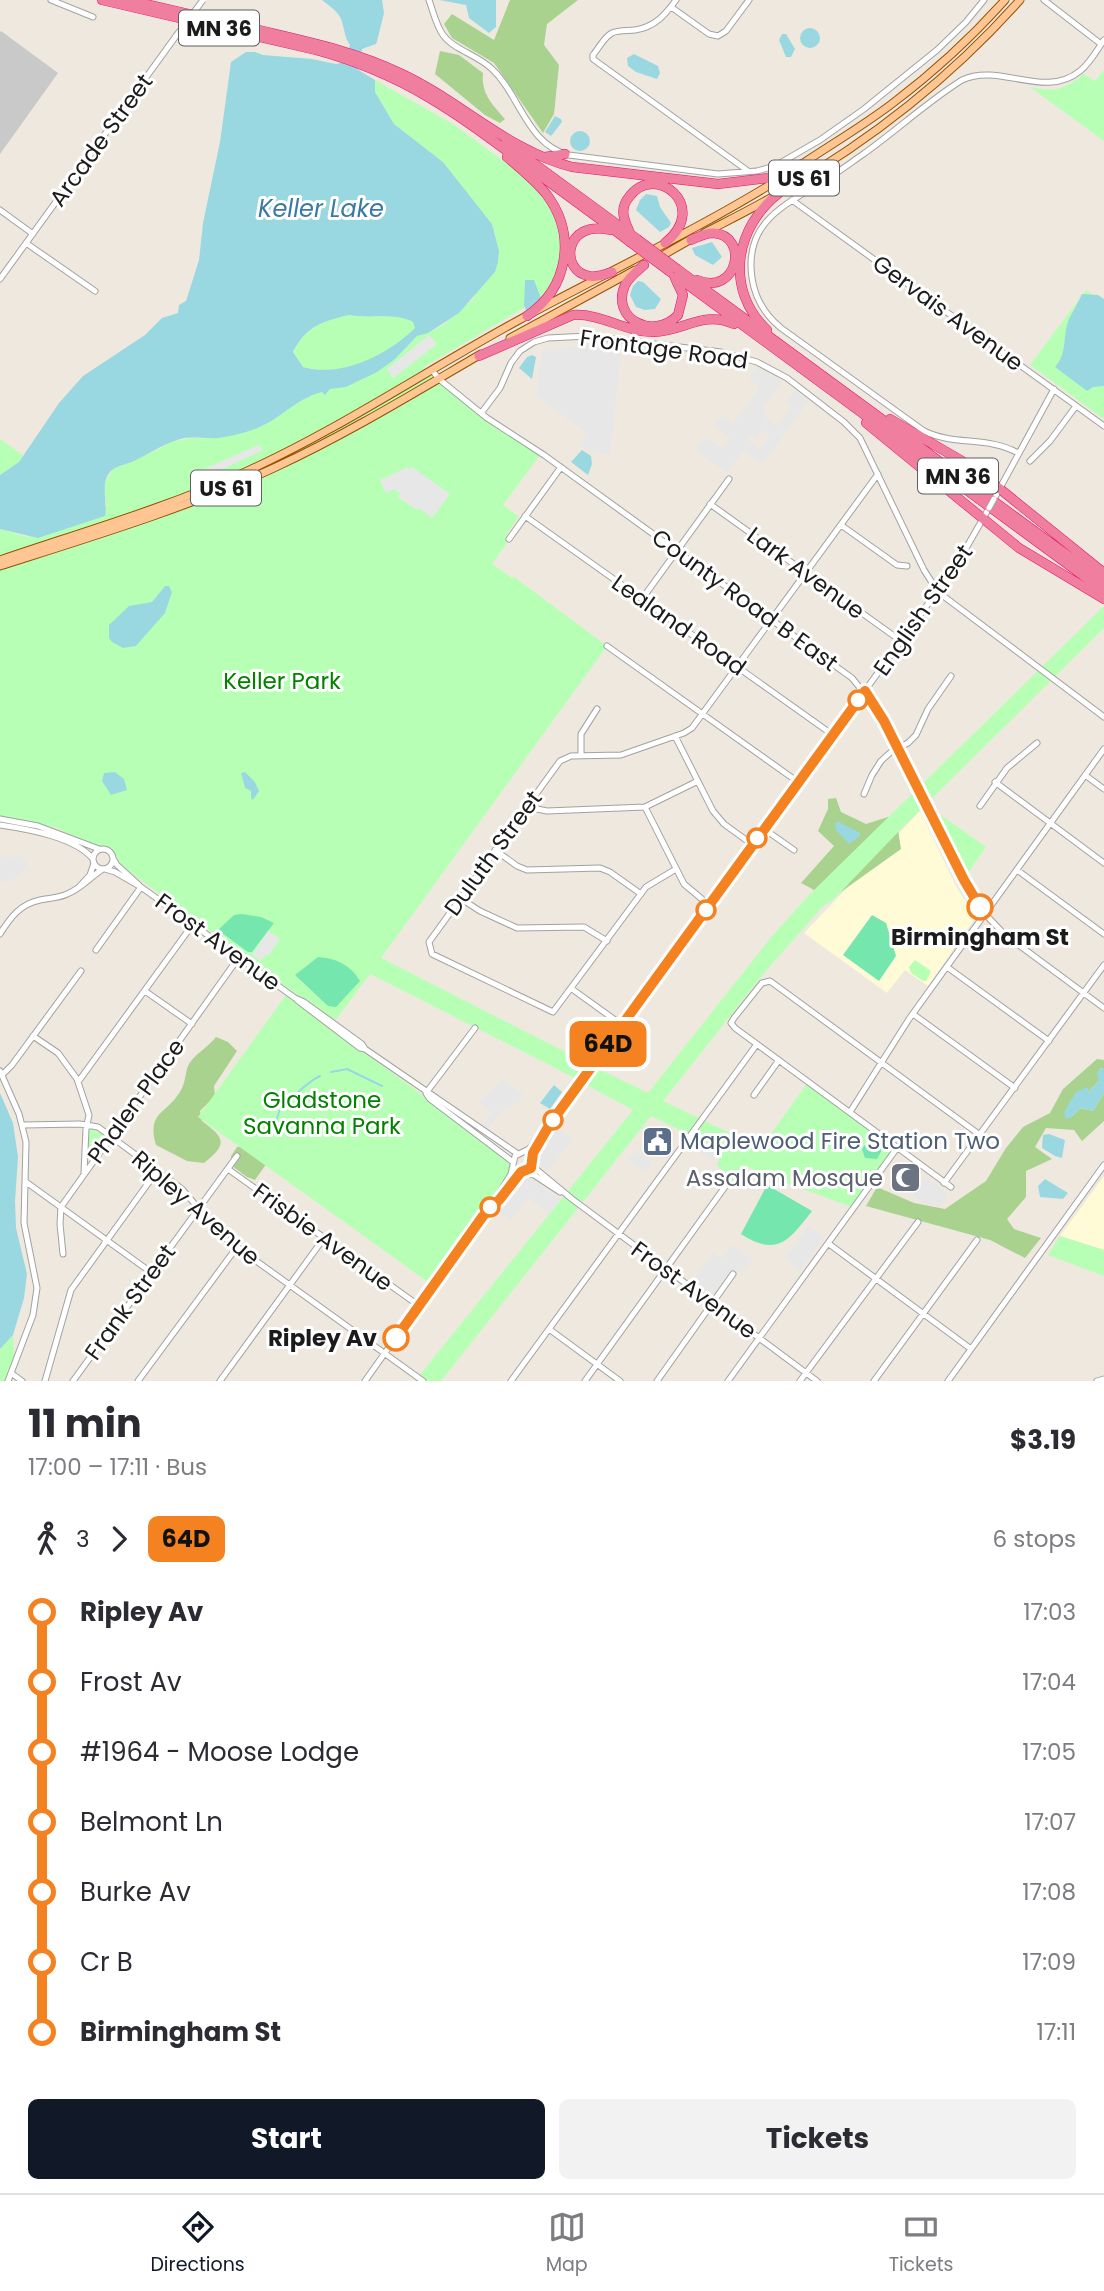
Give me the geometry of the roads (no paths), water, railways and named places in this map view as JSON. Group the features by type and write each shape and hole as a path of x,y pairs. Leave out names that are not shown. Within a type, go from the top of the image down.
{"highway":[{"name":"MN 36","path":"102,0 338,52"},
{"name":"MN 36","path":"128,0 338,52 400,72 437,93 834,393 1104,591"},
{"name":"MN 36","path":"367,62 455,113 620,234 633,239"},
{"path":"437,93 540,157 582,169 718,184 768,178 802,164"},
{"path":"455,113 540,187 560,218 565,244 561,276 547,299 527,316"},
{"path":"540,157 565,154"},
{"path":"633,239 623,213 627,198 639,187 660,185 675,193 681,202 683,213 680,228 665,243"},
{"path":"779,193 758,213 748,230 740,257 741,283 746,300 761,324 809,366 896,423 966,463 1104,573"},
{"path":"612,272 593,277 580,273 572,262 571,247 578,235 590,228 603,228 620,234"},
{"path":"673,271 712,283 727,277 733,269 735,254 726,237 708,233 691,240"},
{"path":"644,265 628,280 622,296 626,313 644,326 661,326 678,315 683,295 673,271"},
{"name":"MN 36","path":"673,271 809,366 1104,582"},
{"path":"480,356 560,319 580,315 650,332 664,331 703,319 717,319 731,323 766,342"},
{"path":"834,393 866,423 1031,556 1104,599"}],"main road":[{"name":"US 61","path":"0,560 215,486 289,451 527,316 747,198 872,118 912,88 960,47 1005,0"},
{"name":"US 61","path":"0,566 250,479 314,448 779,193 846,150 937,82 963,60 1020,0"}],"street":[{"path":"51,0 93,17"},
{"name":"Arcade Street","path":"0,279 203,0"},
{"path":"429,0 445,38 494,70 534,131 547,145 565,154 707,174 766,169 783,163 856,115 937,50 984,0"},
{"path":"676,0 663,17 651,25 639,30 616,32 605,38 593,55 596,61 748,171"},
{"path":"671,6 711,35 718,36 726,31 749,0"},
{"path":"1018,453 994,443 947,439 924,431 781,328 767,314 754,288 751,273 753,247 764,222 775,211 864,153 962,80 988,74 1044,83 1058,82 1078,73 1103,42 1044,0"},
{"name":"Gervais Avenue","path":"792,200 1104,426"},
{"path":"0,210 33,234"},
{"path":"26,243 95,291"},
{"name":"Frontage Road","path":"482,412 500,388 514,357 526,347 542,340 588,336 730,354 757,362 778,372 840,418 860,438 924,570 938,592"},
{"name":"County Road B East","path":"432,370 439,379 512,436 561,467 843,670 865,691 878,710 964,880 985,914 1004,934 1104,1009"},
{"name":"English Street","path":"520,1153 529,1149 550,1124 965,554 1054,389"},
{"path":"1030,461 1051,441 1076,406"},
{"path":"509,540 561,467"},
{"path":"597,709 583,729 581,756 621,755 692,728 878,474"},
{"path":"642,599 729,479"},
{"name":"Lark Avenue","path":"710,504 901,641"},
{"name":"Lealand Road","path":"526,516 833,735"},
{"path":"841,524 897,565 907,566"},
{"path":"938,592 1104,717"},
{"path":"607,646 798,782"},
{"path":"864,794 881,761 916,735 928,709 951,676"},
{"path":"675,736 719,818 753,845"},
{"path":"981,806 995,782 1014,761 1037,743"},
{"path":"850,1112 913,1014 1104,749"},
{"name":"Duluth Street","path":"572,989 553,1013 432,954 429,942 557,764 568,757 581,756"},
{"path":"1085,775 1104,789"},
{"path":"529,804 547,811 645,807 698,781"},
{"path":"995,782 1104,863"},
{"path":"645,807 688,889 709,905"},
{"path":"0,819 38,826 110,851 113,858 111,865 76,890 23,907 9,919 0,934"},
{"path":"0,825 37,832 60,840 82,850 104,869"},
{"path":"764,829 794,850"},
{"path":"76,890 90,875 94,853 99,849"},
{"path":"495,850 527,870 605,870 641,894"},
{"name":"Frost Avenue","path":"113,858 141,887"},
{"name":"Frost Avenue","path":"104,869 141,887 304,1002 426,1093 520,1153"},
{"path":"622,1025 572,989 649,884 676,869"},
{"path":"1017,870 1104,934"},
{"path":"96,950 141,887"},
{"path":"460,898 480,911 517,928 584,927 607,942"},
{"path":"78,1082 192,924"},
{"name":"Phalen Place","path":"61,1207 239,957"},
{"path":"944,1182 1104,965"},
{"path":"947,967 1049,1041"},
{"path":"8,1381 33,1315 37,1295 24,1223 27,1160 23,1125 1,1073 8,1070 81,971"},
{"path":"951,1187 731,1023 766,981 980,1135"},
{"path":"145,991 192,1024"},
{"path":"913,1014 1015,1088"},
{"path":"426,1093 475,1028"},
{"path":"33,1037 58,1053 78,1082 89,1115 84,1173"},
{"path":"511,1381 757,1044"},
{"path":"754,1095 779,1060"},
{"name":"Frost Avenue","path":"426,1093 430,1099 507,1155 513,1164"},
{"name":"English Street","path":"533,1161 534,1151 550,1124"},
{"name":"Ripley Avenue","path":"23,1125 98,1127 182,1189 209,1224 237,1247 423,1381"},
{"path":"728,1381 897,1148"},
{"path":"365,1381 492,1205 520,1153 529,1154 533,1161 531,1168 523,1172 492,1205"},
{"name":"Frank Street","path":"73,1381 237,1156"},
{"name":"Frost Avenue","path":"533,1161 537,1170 572,1199 817,1381"},
{"path":"513,1164 523,1172"},
{"path":"948,1381 1104,1166"},
{"name":"Frisbie Avenue","path":"228,1169 418,1306"},
{"path":"45,1381 67,1298 157,1171"},
{"name":"Frost Avenue","path":"523,1172 534,1175 572,1199"},
{"path":"26,1182 152,1273"},
{"path":"585,1381 727,1184"},
{"path":"61,1207 63,1254"},
{"path":"800,1381 918,1222"},
{"path":"219,1381 324,1238"},
{"path":"874,1381 977,1240"},
{"path":"829,1244 971,1349"},
{"path":"138,1381 237,1247"},
{"path":"657,1381 733,1274"},
{"path":"549,1329 620,1381"},
{"path":"11,1373 22,1381"},
{"path":"1097,1381 1104,1379"}],"water":[{"name":"Keller Lake","path":"322,0 382,0 384,13 376,44 362,49 357,69 375,80 375,92 394,124 443,162 492,224 499,251 495,272 459,313 428,333 417,336 394,360 377,372 346,387 330,389 325,395 322,392 305,398 257,428 221,438 178,440 114,468 106,480 105,516 38,538 0,529 0,475 19,462 59,403 83,376 145,335 162,318 178,313 179,305 186,301 199,260 231,62 246,52 255,52 336,64 345,62 350,45 342,22 334,9","holes":["349,315 398,317 413,322 415,328 391,347 363,362 333,369 303,367 293,352 310,330 323,322"]},
{"path":"439,0 496,0 496,27 489,33 469,18 466,5"},
{"path":"806,28 814,28 820,38 814,48 806,48 800,42 800,34"},
{"path":"782,34 786,34 795,49 791,57 786,57 779,40"},
{"path":"634,54 658,66 660,73 657,79 636,72 628,66 627,58"},
{"path":"555,116 562,122 551,136 545,132"},
{"path":"580,131 587,134 590,141 587,148 580,151 573,148 570,141 573,134"},
{"path":"646,194 657,196 660,207 671,223 660,232 636,210"},
{"path":"712,242 722,257 713,265 695,255 692,248"},
{"path":"525,280 534,280 540,296 540,306 527,312 524,306"},
{"path":"638,281 643,282 661,299 655,309 636,307 630,295"},
{"path":"1082,294 1098,295 1104,299 1104,386 1093,387 1087,391 1055,367 1062,356 1069,319"},
{"path":"527,357 536,357 532,379 519,368"},
{"path":"582,450 591,456 592,464 588,475 571,462"},
{"path":"165,586 169,586 172,592 165,613 136,646 123,648 112,642 109,638 109,625 129,606 152,602"},
{"path":"115,772 124,779 127,790 111,795 102,781 104,773"},
{"path":"245,772 255,782 259,791 253,800 251,791 245,788 241,773"},
{"path":"839,822 860,833 860,836 849,844 836,830 835,823"},
{"path":"1100,1068 1104,1069 1104,1093 1093,1111 1081,1108 1066,1119 1064,1112 1076,1092 1088,1087 1088,1092 1099,1081 1097,1074"},
{"path":"554,1085 562,1092 550,1109 540,1103"},
{"path":"0,1093 13,1123 18,1157 16,1228 27,1274 24,1298 13,1335 0,1349"},
{"path":"1049,1134 1065,1140 1062,1158 1042,1148 1043,1135"},
{"path":"1045,1179 1068,1193 1063,1199 1040,1197 1038,1186"}],"waterway":[{"path":"331,1072 347,1069 382,1086"},
{"path":"275,1125 281,1106 320,1076"}],"place":[{"name":"Birmingham St","path":"980,907"},
{"name":"Maplewood Fire Station Two","path":"657,1141"},
{"name":"Assalam Mosque","path":"906,1178"},
{"name":"Ripley Av","path":"396,1338"}],"park label":[{"name":"Keller Park","path":"282,681"},
{"name":"Gladstone Savanna Park","path":"322,1113"}]}
